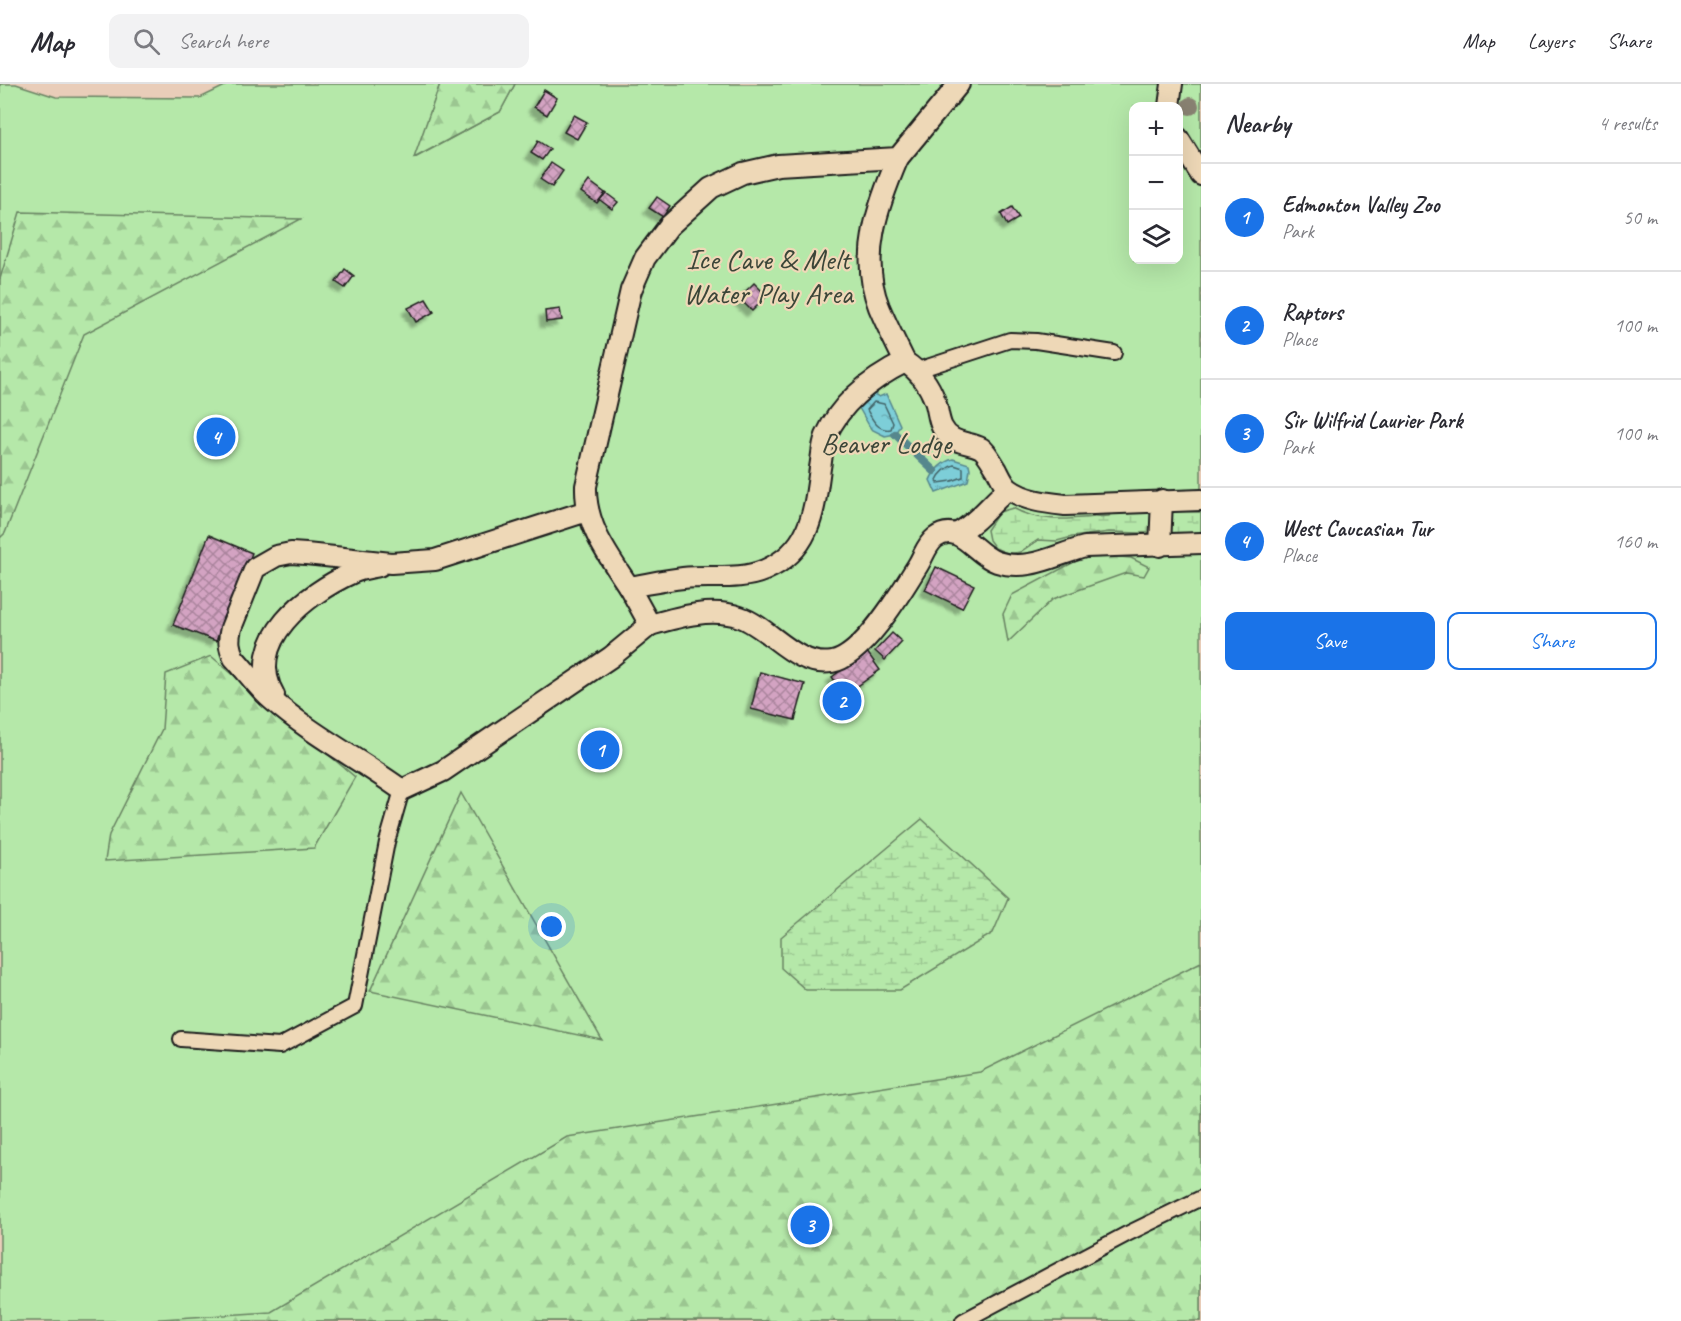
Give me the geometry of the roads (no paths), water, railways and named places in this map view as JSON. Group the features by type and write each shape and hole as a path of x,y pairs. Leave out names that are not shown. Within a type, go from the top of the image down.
{"street":[{"path":"959,84 898,158 884,190 871,239 870,265 879,306 911,366 935,401 943,430 964,445 981,448 987,453 1008,489 1033,500 1066,505 1201,500"},
{"path":"1170,102 1172,84"},
{"path":"1183,145 1201,175"},
{"path":"650,624 629,587 603,549 587,510 586,492 588,474 631,290 645,258 669,226 711,188 743,173 778,165 898,158"},
{"path":"629,587 683,578 745,576 779,563 792,552 805,535 814,515 826,436 851,401 868,384 879,375 911,366"},
{"path":"587,510 435,560 391,563 291,553 276,556 255,568 231,628 229,643 234,658 269,698 308,729 372,768 402,790 443,771 611,657 650,624 679,617 729,614 741,617 808,660 819,663 842,660 859,646 892,605 932,542 941,535 949,532 958,533 969,527 994,500 1008,489"},
{"path":"1160,546 1162,500"},
{"path":"958,533 981,554 993,561 1021,566 1037,564 1068,551 1085,547 1201,543"},
{"path":"282,708 268,684 265,667 269,647 278,629 297,607 339,580 354,572 391,563"}],"lane":[{"path":"911,366 1010,340 1036,341 1114,353"},
{"path":"181,1039 280,1046 356,1006 387,842 402,790"},
{"path":"963,1321 1127,1234 1201,1198"}],"water":[{"path":"874,394 879,397 886,394 900,425 895,434 885,436 871,429 859,408"},
{"path":"953,459 969,464 968,481 936,493 930,480 934,472 939,466"}],"waterway":[{"path":"895,434 934,471"}],"place":[{"name":"West Caucasian Tur","path":"216,437"},
{"name":"Raptors","path":"842,701"},
{"name":"Edmonton Valley Zoo","path":"600,750"},
{"name":"Sir Wilfrid Laurier Park","path":"810,1225"}],"park label":[{"name":"Ice Cave & Melt Water Play Area","path":"768,276"},
{"name":"Beaver Lodge","path":"886,443"}]}
